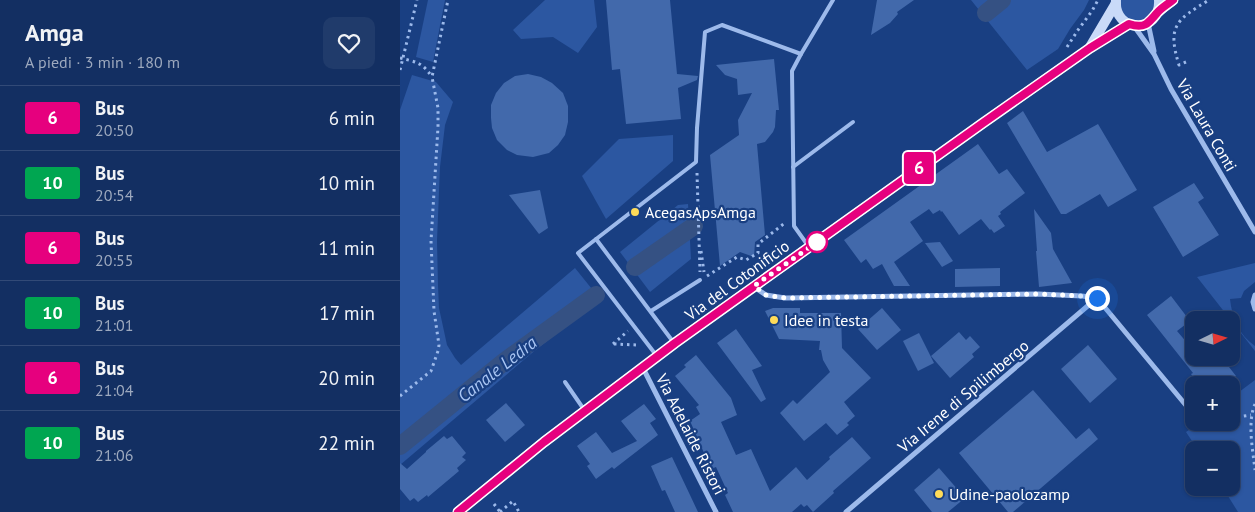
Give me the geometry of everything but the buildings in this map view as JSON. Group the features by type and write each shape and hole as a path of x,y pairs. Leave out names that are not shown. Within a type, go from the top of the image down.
{"main road":[{"path":"1148,23 1154,19 1157,13 1159,0"},
{"path":"1157,13 1174,0"},
{"path":"1116,1 1120,18 1131,25"},
{"name":"Via del Cotonificio","path":"1090,48 1116,1"},
{"name":"Via del Cotonificio","path":"458,512 544,442 675,343 967,134 1090,48 1131,25 1144,25 1148,23"}],"street":[{"name":"Via Laura Conti","path":"1148,23 1154,54"},
{"name":"Via Laura Conti","path":"1131,25 1154,54 1171,89 1255,232"},
{"path":"754,286 766,295 785,298 1038,294 1097,298 1185,404"},
{"path":"1255,296 1253,302 1255,309"},
{"name":"Via Irene di Spilimbergo","path":"846,512 1097,298"},
{"name":"Via Adelaide Ristori","path":"643,367 716,512"}],"lane":[{"path":"809,247 794,226 792,72 833,0"},
{"path":"658,356 578,253 696,162 705,32 722,25 801,54"},
{"path":"793,166 854,122"},
{"path":"596,239 675,343"},
{"path":"651,311 700,280"},
{"path":"565,382 586,411"}],"path":[{"path":"400,70 417,0"},
{"path":"400,396 431,371 439,345 434,311 431,241 438,127 438,108 432,77 448,0"},
{"path":"1071,41 1098,0"},
{"path":"1186,62 1179,65 1173,43 1174,31 1178,22 1184,16 1209,0"},
{"path":"402,59 419,62 432,77"},
{"path":"696,162 700,280"},
{"path":"699,238 705,278 737,257 746,260 758,253 758,244 794,216"},
{"path":"613,344 636,345"},
{"path":"1255,404 1252,415 1255,470"},
{"path":"1240,417 1252,415"},
{"path":"494,504 500,512 513,501 518,512"}],"shaded area":[{"path":"428,0 445,0 433,62 416,57"},
{"path":"545,0 594,0 597,27 578,53 553,37 521,39 513,30"},
{"path":"971,0 1089,0 1058,49 1027,70"},
{"path":"1116,0 1159,0 1154,19 1129,24"},
{"path":"412,75 436,82 453,102 445,125 440,167 437,241 439,308 447,345 455,358 461,365 575,268 600,299 532,353 400,465 400,110"},
{"path":"673,135 673,161 606,219 582,176 619,139"},
{"path":"688,204 691,259 650,292 620,252 678,205"},
{"path":"1255,263 1255,282 1244,291 1241,298 1230,299 1232,311 1224,311 1197,277"},
{"path":"1240,330 1249,342 1255,346 1255,351"},
{"path":"1255,380 1255,512 1238,512 1228,496 1240,496 1240,441 1192,441 1186,432 1240,431 1240,391"}],"waterway":[{"name":"Canale Ledra","path":"986,13 1002,0"},
{"name":"Canale Ledra","path":"635,267 694,226"},
{"name":"Canale Ledra","path":"400,446 505,361 596,295"}],"bus line":[{"name":"6","path":"458,512 544,442 675,343 880,196 1090,48 1129,24 1139,26 1148,23 1173,0"}],"place":[{"name":"AcegasApsAmga","path":"635,212"},
{"name":"Idee in testa","path":"774,320"},
{"name":"Udine-paolozamp","path":"939,494"}],"route":[{"path":"817,242 820,240 754,286 766,295 785,298 1038,294 1097,298"}]}
